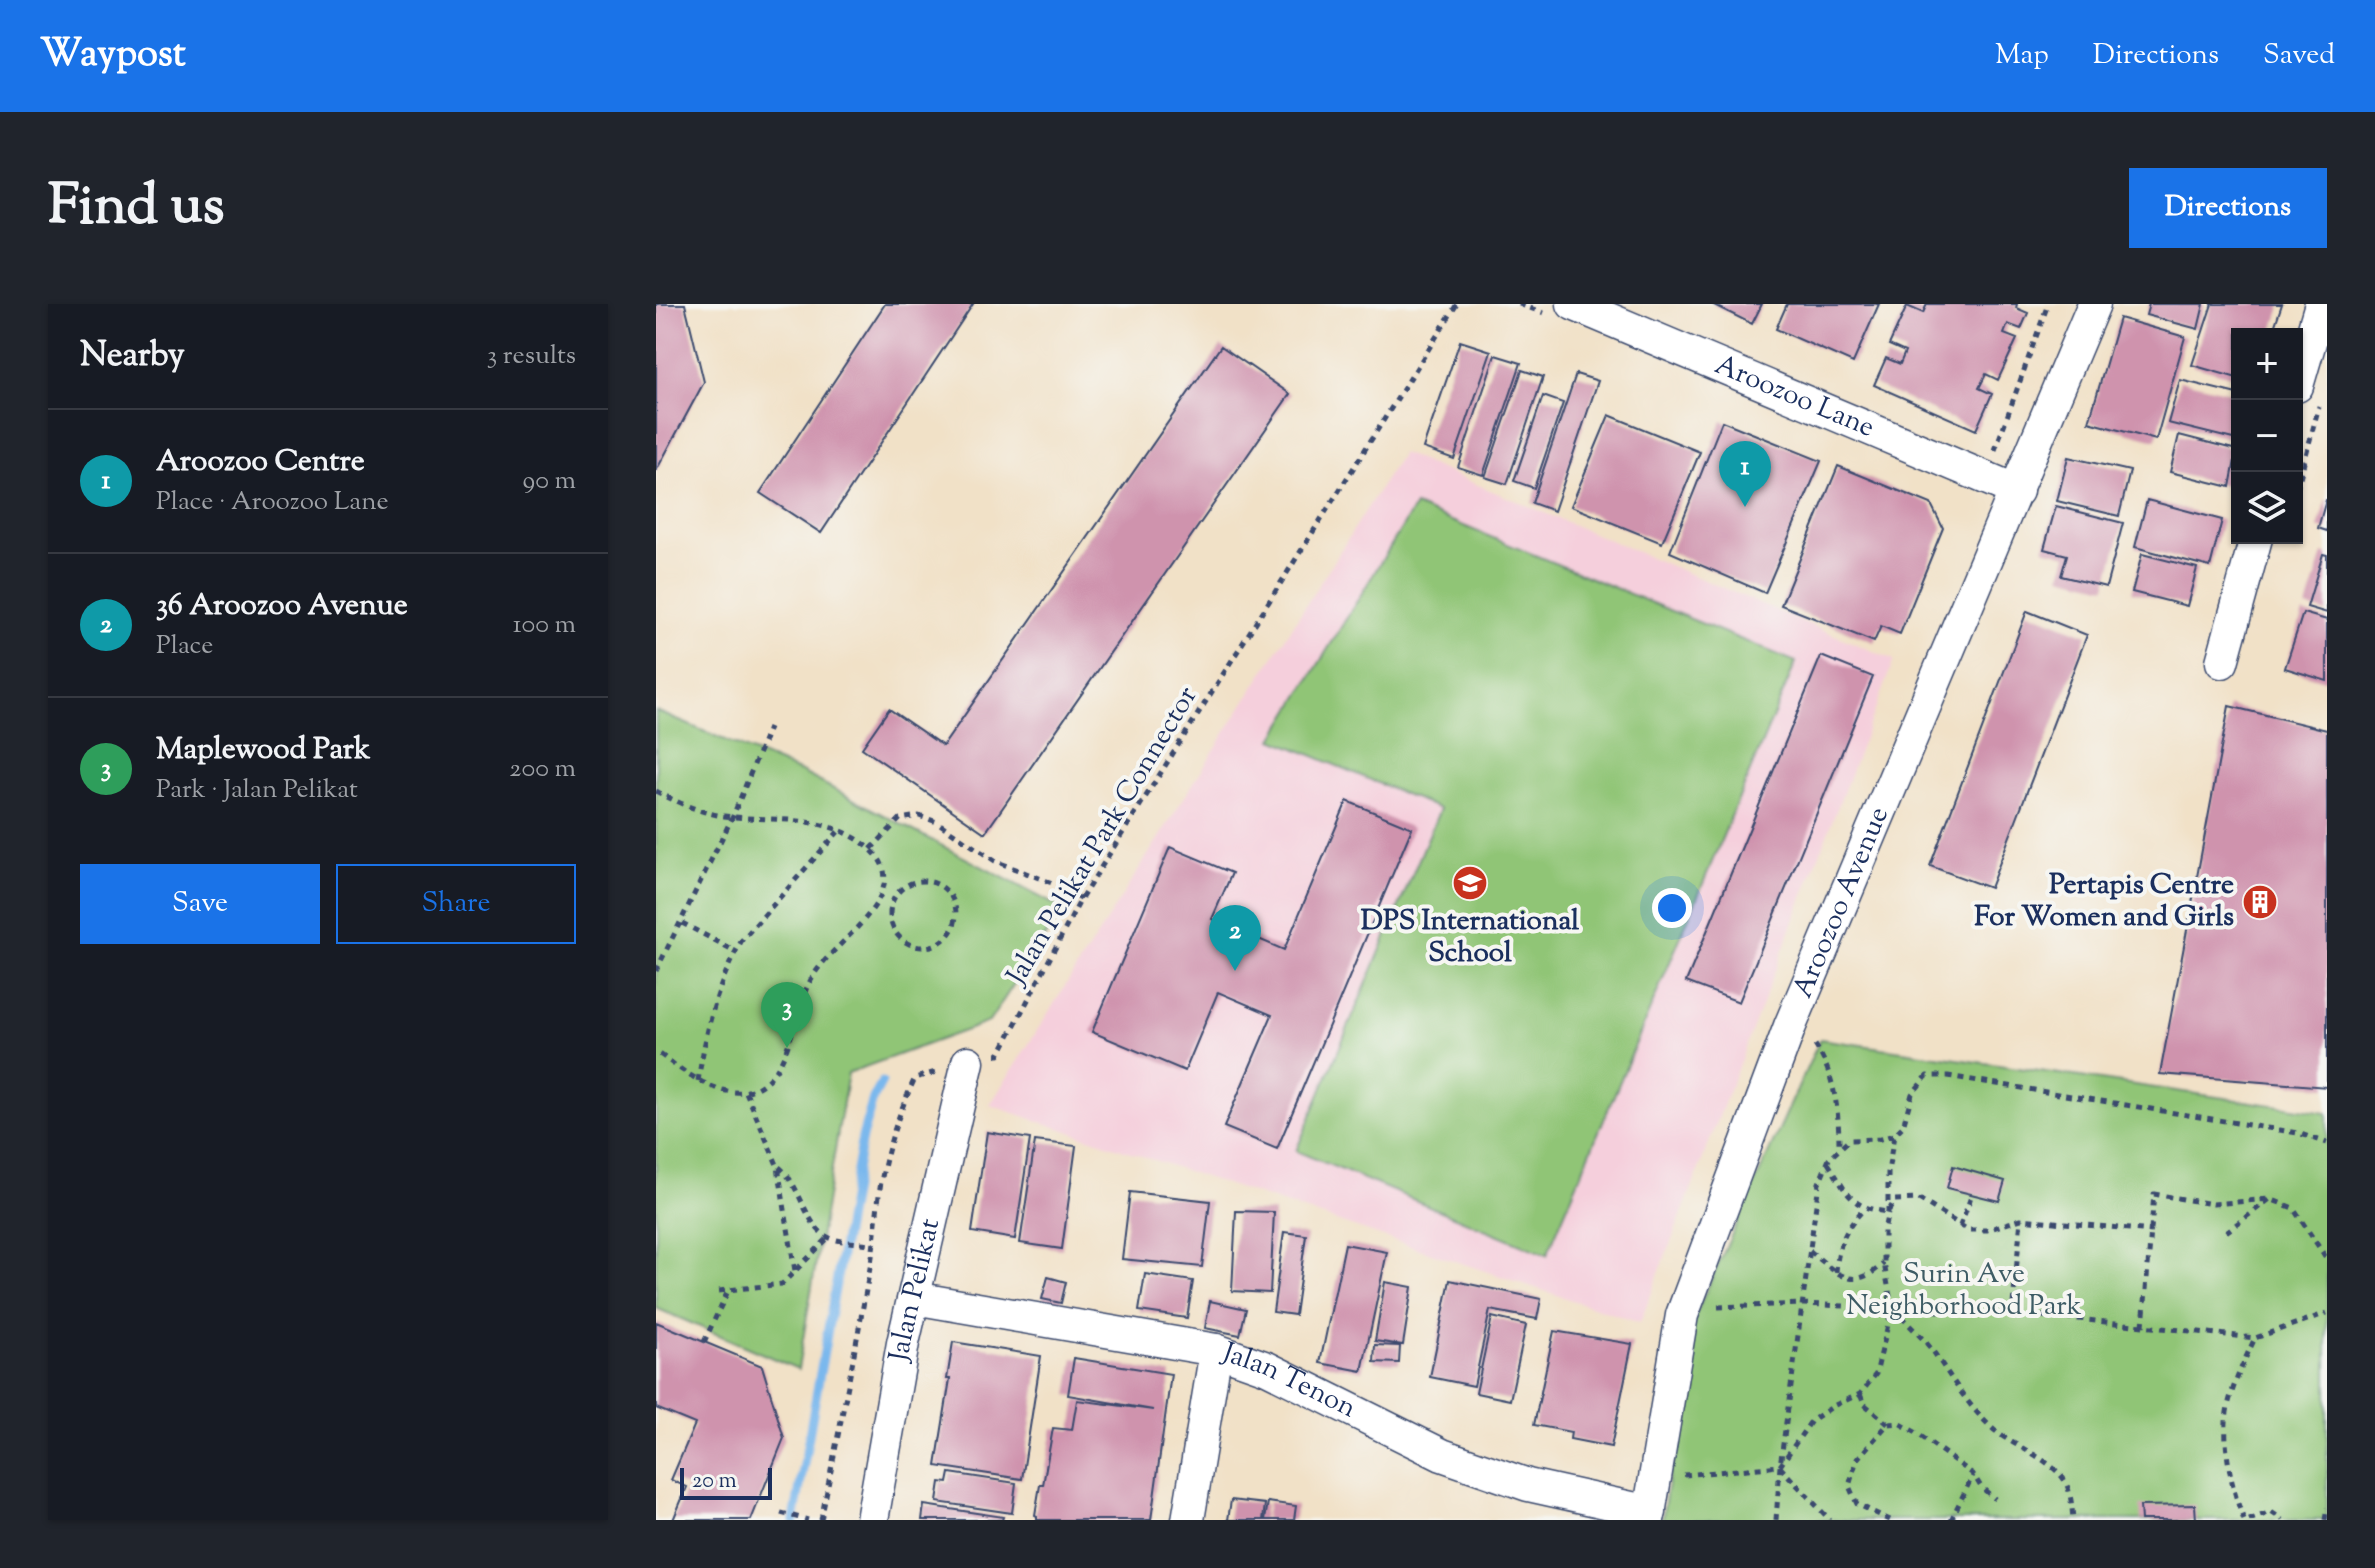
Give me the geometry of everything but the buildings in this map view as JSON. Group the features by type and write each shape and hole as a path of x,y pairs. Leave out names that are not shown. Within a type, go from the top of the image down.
{"street":[{"name":"Aroozoo Lane","path":"1573,304 2017,491"},
{"name":"Aroozoo Avenue","path":"1649,1516 1682,1315 1796,1013 2094,304"},
{"path":"2310,389 2321,304"},
{"path":"2222,662 2254,544"},
{"name":"Jalan Pelikat","path":"872,1520 903,1343 968,1062"},
{"name":"Jalan Tenon","path":"914,1298 1216,1350 1279,1373 1442,1455 1528,1485 1649,1516"},
{"path":"1188,1520 1216,1350"}],"path":[{"name":"Jalan Pelikat Park Connector","path":"821,1520 874,1245 882,1179 901,1107 915,1078 999,1055 1081,899 1457,304"},
{"path":"1983,478 2048,304"},
{"path":"2299,472 2310,389"},
{"path":"656,971 733,816 769,728"},
{"path":"656,791 689,806 733,816 821,824 857,839 871,849 881,862 885,877 881,899 812,976 801,997 782,1060 776,1071 762,1084 746,1092 712,1088 656,1051"},
{"path":"871,849 900,819 919,816 937,822 995,861 1052,883 1081,899"},
{"path":"698,1081 712,1011 735,951 807,864 838,832"},
{"path":"918,882 941,886 954,904 956,915 953,927 938,943 916,947 897,934 891,924 892,902 908,885 918,882"},
{"path":"881,899 892,902"},
{"path":"682,923 735,951"},
{"path":"1809,1036 1829,1074 1839,1114 1839,1148"},
{"path":"1776,1520 1780,1466 1819,1183 1828,1163 1849,1140 1880,1139 1894,1135 1903,1126 1912,1094 1927,1076 1948,1076 2283,1130 2327,1143"},
{"path":"746,1092 778,1167 795,1271"},
{"path":"1675,1476 1780,1466 1811,1421 1835,1405 1860,1394 1876,1374 1892,1308 1884,1263 1884,1230 1894,1135"},
{"path":"1828,1163 1849,1196 1864,1209 1888,1212"},
{"path":"778,1167 790,1176 816,1227 829,1237 874,1245"},
{"path":"1960,1226 1972,1194"},
{"path":"2143,1326 2154,1194 2213,1204 2270,1199 2293,1208 2327,1259"},
{"path":"1888,1212 1895,1200 1919,1199 1968,1230 1987,1230 2021,1219 2152,1231"},
{"path":"2226,1232 2270,1199"},
{"path":"1836,1272 1838,1247 1849,1225 1864,1209"},
{"path":"2012,1315 2021,1219"},
{"path":"719,1291 782,1284 829,1237"},
{"path":"1809,1251 1844,1278 1855,1280 1871,1274 1884,1263"},
{"path":"704,1342 729,1290"},
{"path":"1709,1308 1804,1304 2059,1317 2255,1338 2327,1313"},
{"path":"1892,1308 1934,1353 1965,1399 1991,1427 2036,1456 2064,1479 2071,1499 2073,1520"},
{"path":"2255,1338 2238,1376 2228,1414 2228,1455 2235,1496 2247,1520 2271,1512 2283,1520"},
{"path":"1860,1394 1864,1404 1888,1424"},
{"path":"1890,1520 1857,1504 1849,1486 1857,1459 1888,1424 1899,1423 1915,1432 1973,1474 1981,1487 1995,1499"},
{"path":"1780,1466 1830,1520"},
{"path":"1951,1520 1973,1474"},
{"path":"2325,1520 2327,1508"},
{"path":"781,1513 808,1520"}],"shaded area":[{"name":"DPS International School","path":"1402,453 1894,660 1640,1323 990,1105"}],"green space":[{"path":"1415,506 1796,662 1547,1255 1296,1151 1440,809 1273,739"},
{"path":"656,711 803,773 1063,909 989,1022 848,1073 798,1369 656,1308"},
{"name":"Surin Ave Neighborhood Park","path":"1820,1039 2327,1113 2327,1520 1662,1520 1694,1318"}],"waterway":[{"path":"794,1520 862,1137 873,1099 882,1082"}],"place":[{"name":"Aroozoo Centre","path":"1745,507"},
{"name":"DPS International School","path":"1470,883"},
{"name":"Pertapis Centre For Women and Girls","path":"2260,902"},
{"name":"36 Aroozoo Avenue","path":"1235,971"},
{"name":"Maplewood Park","path":"787,1048"}]}
